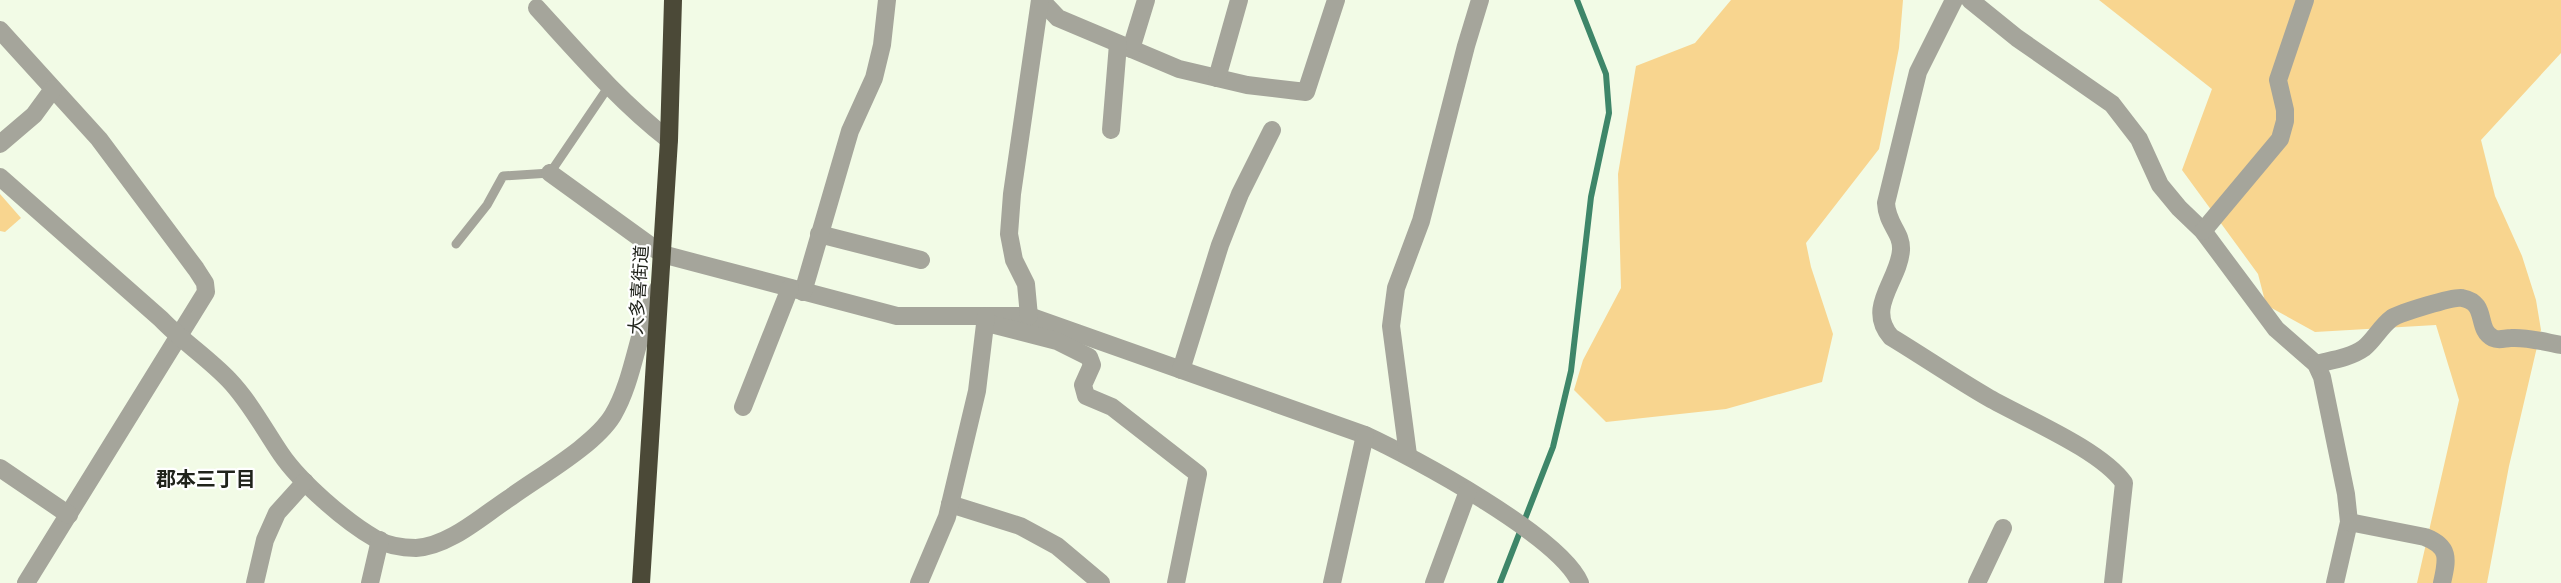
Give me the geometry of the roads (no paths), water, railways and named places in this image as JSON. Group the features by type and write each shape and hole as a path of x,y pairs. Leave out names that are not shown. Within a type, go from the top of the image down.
{"highway":[{"name":"大多喜街道","path":"641,583 669,140 673,0"}],"street":[{"path":"743,407 819,234 850,131 874,78 882,45 887,0"},
{"path":"1040,0 1058,18 1179,69 1247,85 1306,92 1336,0"},
{"path":"1029,316 1026,284 1014,260 1008,234 1040,0"},
{"path":"1111,130 1124,47 1146,0"},
{"path":"1217,78 1239,0"},
{"path":"1408,455 1391,326 1396,288 1421,221 1480,0"},
{"path":"1953,0 1918,72 1886,203 1886,216 1900,237 1901,252 1880,315 1883,327 1892,337 1987,397 2097,458 2116,472 2124,483 2113,583"},
{"path":"1970,0 2018,38 2112,104 2139,140 2160,185 2179,208 2203,231 2276,329 2316,364 2322,377 2346,494 2349,522 2335,583"},
{"path":"2203,231 2280,140 2285,122 2285,110 2278,80 2305,0"},
{"path":"537,8 609,86 646,122 669,140"},
{"path":"0,30 99,139 205,283 206,292 26,583"},
{"path":"0,144 34,115 53,89"},
{"path":"1181,370 1220,245 1240,194 1272,130"},
{"path":"550,173 662,254 897,316 986,319 1029,316 1365,435 1408,455 1468,491 1554,551 1582,580"},
{"path":"0,177 161,319 179,338 228,379 260,417 282,455 305,482 340,512 380,540 403,547 419,548 446,540 581,449 613,417 620,402 651,302 660,285"},
{"path":"819,234 921,260"},
{"path":"2316,364 2350,356 2366,347 2378,330 2401,313 2461,297 2476,304 2481,311 2482,324 2488,335 2496,340 2520,337 2561,345"},
{"path":"919,583 947,517 977,391 986,319"},
{"path":"986,319 1057,341 1089,357 1092,365 1083,385 1086,396 1112,407 1198,474 1176,583"},
{"path":"1332,583 1365,435"},
{"path":"0,468 69,515"},
{"path":"255,583 266,540 277,513 305,482"},
{"path":"1434,583 1468,491"},
{"path":"950,504 1020,526 1057,546 1101,583"},
{"path":"2349,522 2436,541 2445,551 2446,563 2442,583"},
{"path":"1977,583 2003,528"},
{"path":"370,583 380,540"}],"lane":[{"path":"456,244 487,205 503,176 550,173 609,86"}],"waterway":[{"path":"1500,583 1553,447 1571,371 1591,197 1609,113 1606,74 1577,0"}],"district":[{"name":"郡本三丁目","path":"206,479"}]}
